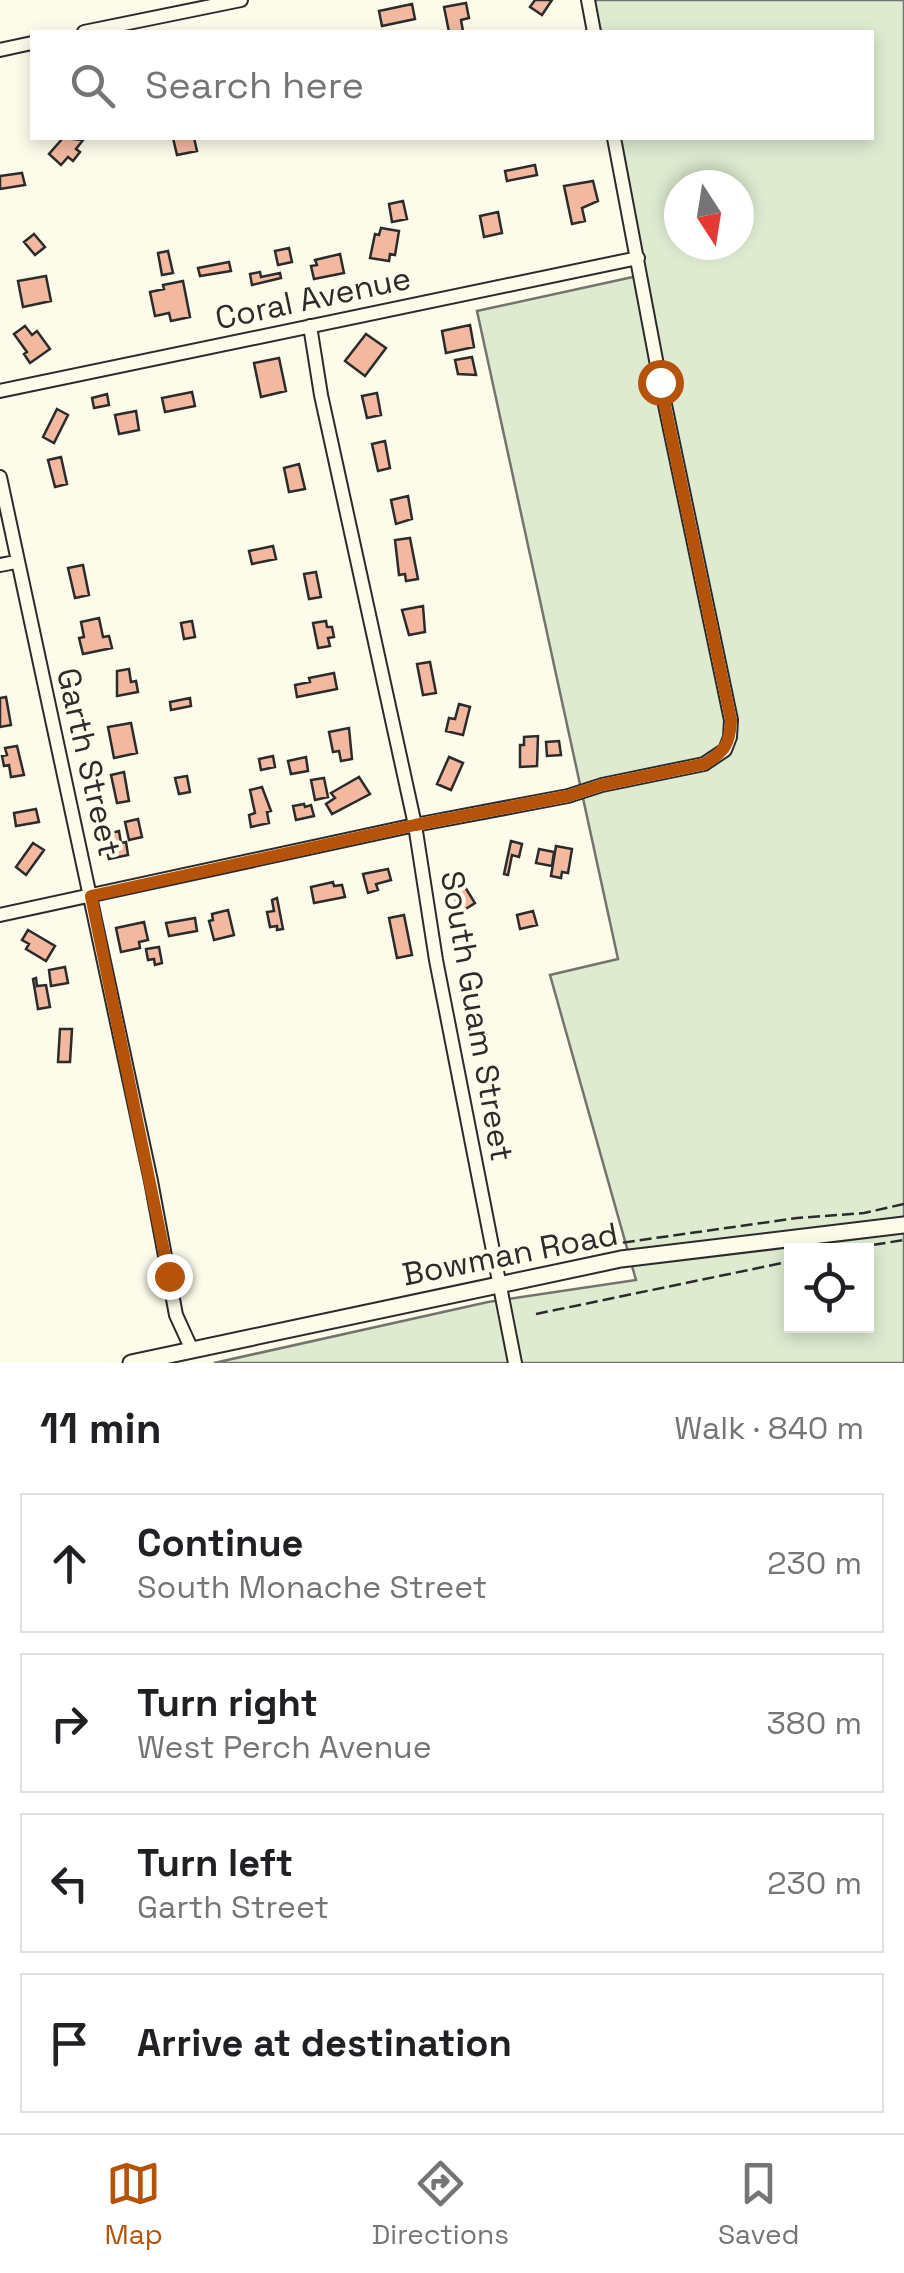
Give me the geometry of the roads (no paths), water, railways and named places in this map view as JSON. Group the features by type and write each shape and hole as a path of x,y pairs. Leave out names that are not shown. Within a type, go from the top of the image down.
{"main road":[{"name":"Bowman Road","path":"132,1363 638,1257 904,1224"}],"street":[{"path":"94,30 241,0"},
{"path":"588,0 594,30"},
{"path":"0,50 30,43"},
{"path":"0,915 568,796 704,764 718,756 730,738 731,720 614,140"},
{"name":"Coral Avenue","path":"0,392 638,258"},
{"name":"South Guam Street","path":"310,326 325,413 415,825 436,960 515,1363"},
{"name":"Garth Street","path":"0,477 152,1181 176,1315 192,1350"},
{"path":"0,565 16,562"}]}
